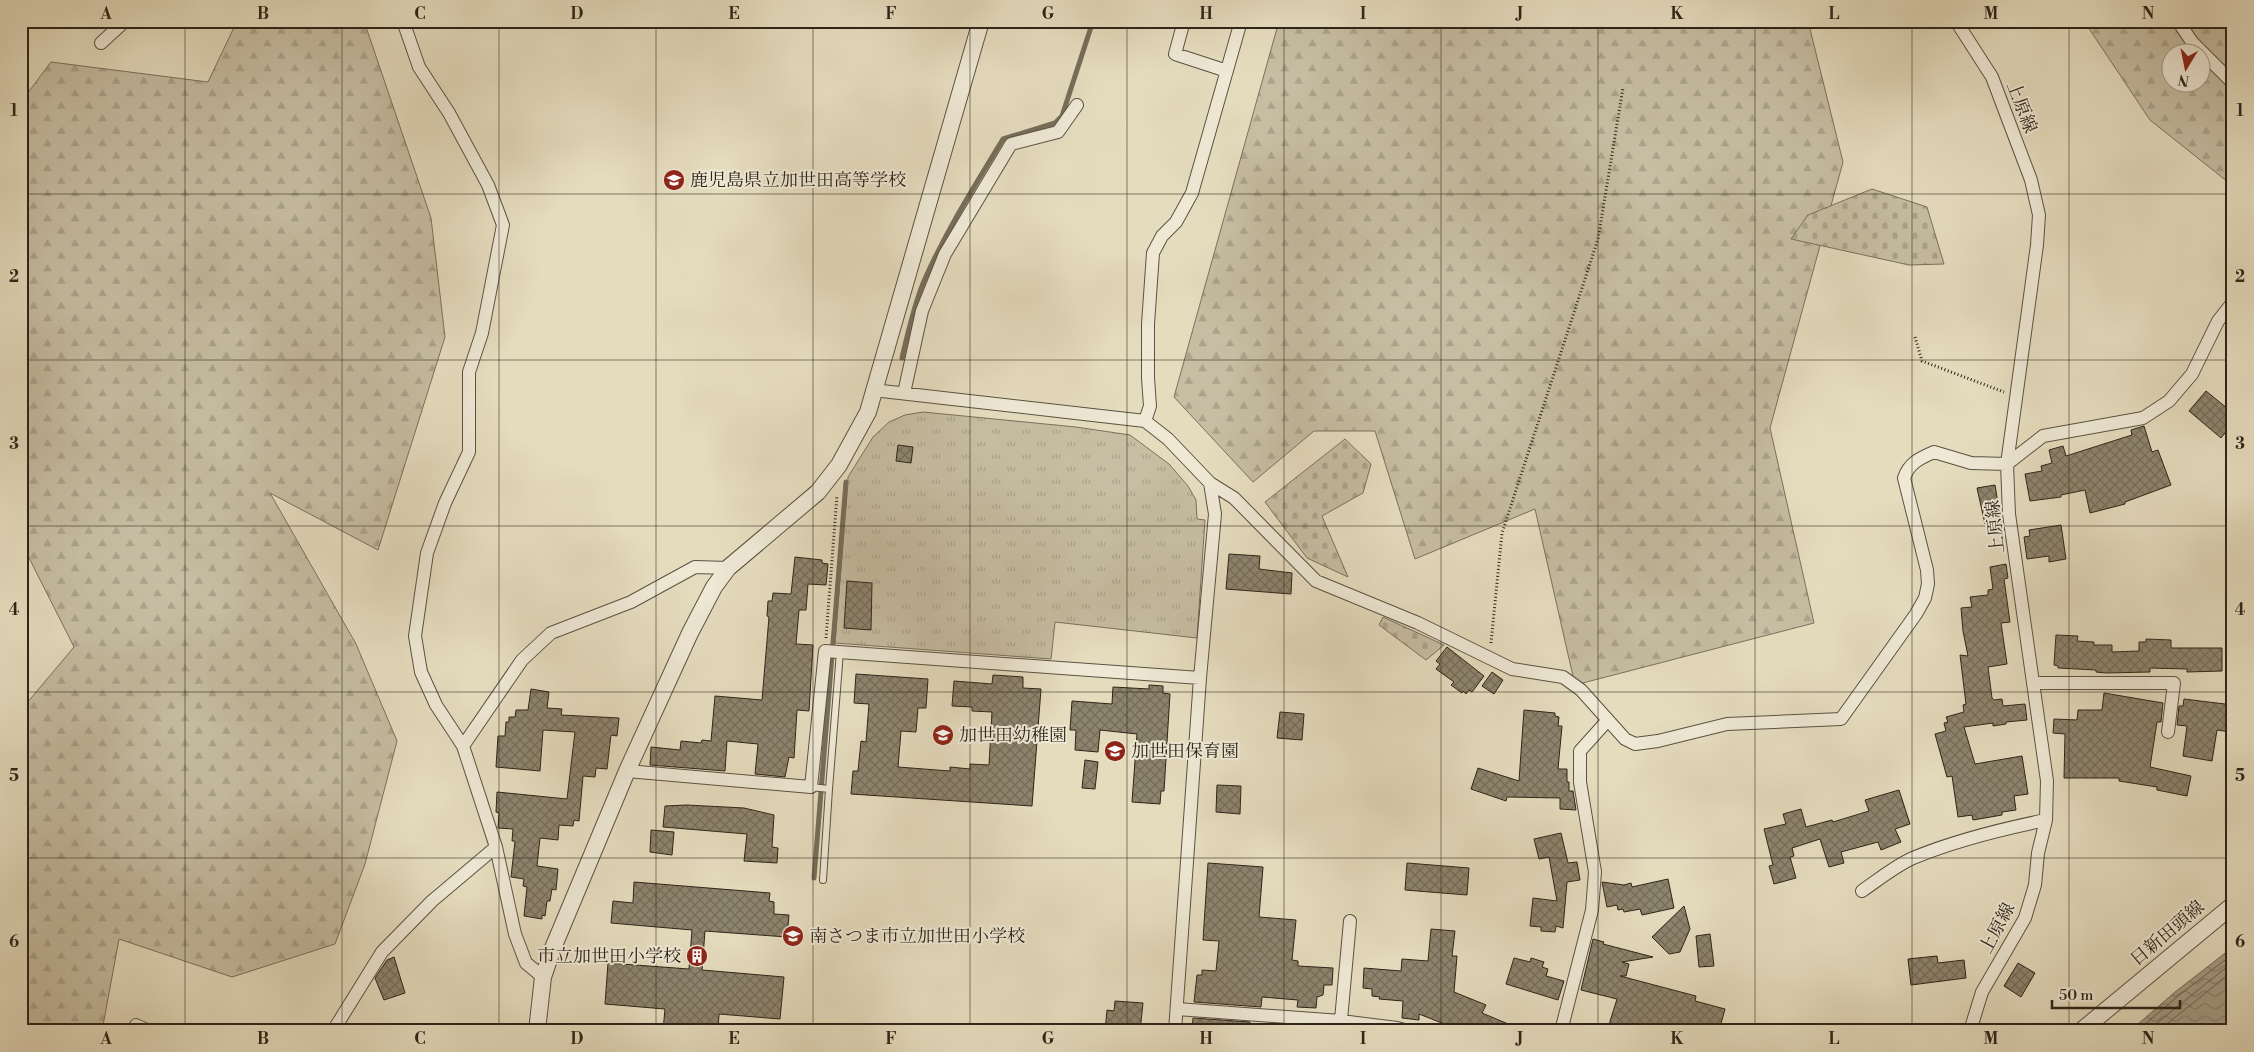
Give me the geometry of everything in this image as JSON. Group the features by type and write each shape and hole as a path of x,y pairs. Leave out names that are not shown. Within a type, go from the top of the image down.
{"street":[{"path":"101,43 125,21"},
{"path":"404,21 419,67 449,113 488,185 504,225 482,333 470,372 468,452 445,503 426,553 415,636 421,672 436,705 463,746 496,847 515,934 526,963 543,977"},
{"path":"537,1031 543,977 552,948 627,771 690,634 714,587 728,568 818,492 839,465 868,412 981,21"},
{"path":"1184,21 1174,54 1227,71"},
{"path":"1145,421 1150,406 1148,324 1153,253 1162,236 1176,222 1192,193 1241,21"},
{"name":"上原線","path":"1956,21 1992,77 2031,180 2039,215 2037,245 2007,464 2009,514 2047,781 2046,820 2038,853 2035,885 2025,918 1982,992 1970,1031"},
{"path":"2178,21 2192,42 2233,83"},
{"path":"904,393 922,311 945,254 1011,144 1058,132 1077,105"},
{"path":"873,390 1145,421 1168,439 1210,483 1234,498 1316,581 1418,623 1512,669 1562,677 1581,690 1606,720 1625,739 1635,744 1658,741 1727,724 1841,719 1899,641 1925,598 1928,584 1927,570 1904,478 1906,470 1918,459 1934,452 1971,463 2007,464 2043,436 2143,418 2169,400 2192,374 2218,321 2233,302"},
{"path":"1175,1031 1200,678 1215,514 1210,483"},
{"path":"463,746 522,660 551,634 631,602 695,567 728,568"},
{"path":"627,771 820,788 833,652 1200,678"},
{"path":"2034,683 2174,683 2168,732"},
{"path":"1561,1031 1592,910 1596,872 1580,782 1580,751 1606,720"},
{"path":"1862,891 1912,858 2001,830 2046,820"},
{"path":"334,1031 382,952 432,901 496,847"},
{"name":"日新田頭線","path":"2081,1031 2233,905"},
{"path":"1340,1026 1350,921"},
{"path":"1177,1009 1340,1026 1397,1028 1408,1031"},
{"path":"136,1025 149,1031"}],"lane":[{"path":"823,880 820,788 833,652"}],"path":[{"path":"1489,658 1502,533 1598,239 1623,88"},
{"path":"1915,337 1922,361 2016,397"},
{"path":"833,652 837,494"}],"green space":[{"path":"237,21 364,21 431,218 445,337 378,550 270,493 356,644 397,741 365,864 335,944 232,977 119,939 102,1031 21,1031 21,710 74,647 21,542 21,102 51,62 208,82"},
{"path":"1279,21 1808,21 1843,162 1770,428 1814,623 1575,685 1535,509 1415,559 1375,431 1314,431 1253,482 1174,397"},
{"path":"2084,21 2233,21 2233,186 2150,120"},
{"path":"1872,189 1927,207 1944,264 1909,265 1791,239 1808,215"},
{"path":"923,412 1076,427 1130,435 1169,464 1188,486 1196,500 1197,519 1205,520 1197,638 1055,622 1051,659 835,643 848,477 873,437 889,422 905,415"},
{"path":"1345,439 1371,464 1363,493 1322,516 1348,577 1307,558 1265,502"},
{"path":"1383,617 1444,645 1426,660 1379,625"}],"water":[{"path":"2233,947 2233,1018 2217,1031 2130,1031 2175,992"}],"building":[{"path":"2206,391 2233,413 2233,423 2221,438 2189,411"},
{"path":"2144,426 2152,452 2158,450 2171,485 2125,502 2125,504 2090,513 2085,490 2061,495 2061,497 2030,501 2025,474 2042,471 2041,466 2052,463 2049,450 2063,446 2066,456 2132,435 2131,430"},
{"path":"898,445 913,447 911,463 896,461"},
{"path":"1995,485 2001,522 1985,524 1977,488"},
{"path":"2061,525 2066,559 2049,562 2049,556 2027,559 2024,537 2030,536 2029,530"},
{"path":"1229,554 1260,556 1259,569 1292,573 1291,594 1226,589"},
{"path":"795,557 822,560 822,563 828,564 826,585 808,584 806,610 799,610 796,644 813,645 809,711 797,710 794,758 789,757 785,777 755,774 758,744 727,741 725,771 650,765 651,747 680,750 681,741 701,743 702,740 711,741 715,696 762,700 769,617 767,616 768,601 772,601 773,593 791,594"},
{"path":"2006,564 2008,578 2004,579 2010,622 2001,623 2007,664 1988,667 1992,698 1994,700 2002,699 2003,706 2025,704 2027,720 2006,722 2006,724 1993,726 1993,723 1964,727 1975,764 2022,756 2028,794 2014,796 2016,810 2002,812 2002,815 1973,820 1972,815 1958,817 1952,776 1947,777 1935,734 1946,731 1944,723 1948,722 1946,717 1964,712 1963,705 1966,704 1960,655 1968,656 1961,608 1972,607 1970,597 1988,595 1988,590 1993,589 1990,567"},
{"path":"847,581 872,583 871,630 844,628"},
{"path":"2056,635 2078,636 2077,641 2094,642 2094,645 2112,645 2112,652 2139,651 2139,642 2146,642 2146,639 2171,640 2171,648 2222,648 2222,671 2187,672 2187,669 2150,668 2150,672 2106,673 2096,672 2096,670 2058,668 2058,666 2054,665"},
{"path":"1447,647 1484,676 1472,692 1469,690 1466,694 1463,691 1462,693 1451,685 1454,682 1436,669 1440,664 1436,661"},
{"path":"1492,672 1503,680 1494,694 1482,686"},
{"path":"856,674 928,679 926,708 918,708 916,732 901,731 898,767 950,771 950,767 970,769 970,764 989,765 992,712 972,711 972,707 952,706 954,681 992,684 993,675 1023,677 1023,688 1041,689 1032,806 851,794 853,771 858,771 861,741 866,742 869,704 854,703"},
{"path":"1149,685 1163,686 1163,693 1170,694 1164,791 1161,791 1160,804 1132,802 1137,734 1100,730 1098,752 1075,750 1076,730 1070,730 1072,701 1112,704 1113,687 1149,689"},
{"path":"531,689 549,692 547,708 562,709 561,715 619,718 617,736 611,735 607,769 596,768 595,777 583,776 579,821 574,820 573,826 559,825 558,840 540,838 537,866 558,869 556,890 552,889 550,901 547,901 545,916 542,915 542,919 524,916 527,887 523,886 524,879 511,877 515,841 512,841 513,829 498,828 499,813 496,812 497,792 567,799 575,732 543,730 540,771 496,767 498,736 505,736 506,722 509,722 509,717 515,717 516,710 528,710"},
{"path":"2104,693 2163,703 2161,722 2157,722 2150,767 2191,776 2187,796 2157,790 2157,787 2119,781 2119,778 2064,778 2065,734 2053,733 2054,719 2077,720 2078,710 2102,710"},
{"path":"2184,699 2233,705 2231,732 2217,730 2212,761 2183,756 2187,726 2177,725 2179,706 2183,706"},
{"path":"1524,710 1555,713 1555,716 1559,717 1558,726 1562,726 1558,769 1567,769 1567,782 1569,782 1569,791 1573,791 1576,810 1560,809 1560,798 1507,797 1506,801 1471,789 1478,768 1519,781"},
{"path":"1280,712 1304,714 1302,740 1277,738"},
{"path":"1085,760 1098,762 1095,789 1082,788"},
{"path":"1217,785 1241,786 1240,814 1216,812"},
{"path":"1899,790 1910,824 1895,829 1901,842 1881,850 1878,842 1841,852 1844,863 1829,867 1820,839 1792,848 1794,856 1790,857 1796,878 1774,884 1769,866 1773,865 1764,829 1786,824 1783,814 1801,809 1806,827 1832,820 1833,822 1869,811 1865,800"},
{"path":"687,805 744,808 774,815 772,847 778,848 777,863 744,861 747,834 663,827 665,806"},
{"path":"651,830 674,832 672,855 650,852"},
{"path":"1561,833 1568,863 1577,862 1580,880 1567,882 1563,928 1556,926 1555,932 1541,931 1541,927 1530,926 1533,898 1557,901 1549,857 1539,859 1534,839"},
{"path":"1208,863 1263,867 1259,917 1296,920 1292,960 1298,961 1298,966 1333,968 1332,985 1324,985 1323,995 1317,997 1316,1008 1297,1007 1298,1000 1262,997 1261,1007 1194,1002 1197,975 1202,975 1202,970 1216,971 1219,941 1203,940"},
{"path":"1407,863 1469,868 1467,895 1405,890"},
{"path":"1668,879 1674,908 1642,915 1640,909 1624,912 1623,909 1618,910 1617,905 1607,907 1602,882 1624,885 1631,883 1632,887"},
{"name":"市立加世田小学校","path":"634,882 770,893 769,901 774,902 774,914 789,915 787,937 705,931 702,970 784,977 780,1019 719,1014 718,1031 663,1031 665,1009 605,1004 608,963 689,969 692,930 611,923 613,901 633,903"},
{"path":"1684,906 1690,929 1680,952 1669,954 1652,937"},
{"path":"1431,929 1455,931 1452,956 1457,956 1454,992 1486,1005 1482,1013 1525,1031 1462,1031 1419,1014 1419,1020 1402,1018 1403,1001 1379,999 1380,997 1372,996 1372,989 1363,988 1364,968 1401,971 1402,959 1428,961"},
{"path":"1710,934 1714,966 1699,967 1696,936"},
{"path":"1593,939 1604,942 1603,944 1653,957 1622,962 1629,964 1626,976 1620,976 1696,996 1695,1001 1725,1009 1719,1031 1607,1031 1617,999 1581,990"},
{"path":"1937,956 1938,963 1964,960 1966,978 1911,985 1908,959"},
{"path":"394,957 405,993 384,1000 375,978 387,960"},
{"path":"1514,958 1530,962 1531,958 1544,962 1542,967 1548,969 1546,976 1564,981 1558,1000 1506,984"},
{"path":"2018,963 2035,973 2021,997 2004,986"},
{"path":"1115,1001 1143,1003 1140,1031 1105,1031 1107,1010 1114,1011"},
{"path":"1193,1018 1250,1022 1249,1031 1192,1031"}],"waterway":[{"path":"902,358 914,309 924,281 961,208 1003,139 1055,123 1062,116 1093,21"},
{"path":"814,878 846,482"}],"place":[{"name":"鹿児島県立加世田高等学校","path":"674,180"},
{"name":"加世田幼稚園","path":"943,735"},
{"name":"加世田保育園","path":"1115,751"},
{"name":"南さつま市立加世田小学校","path":"793,936"},
{"name":"市立加世田小学校","path":"697,956"}]}
